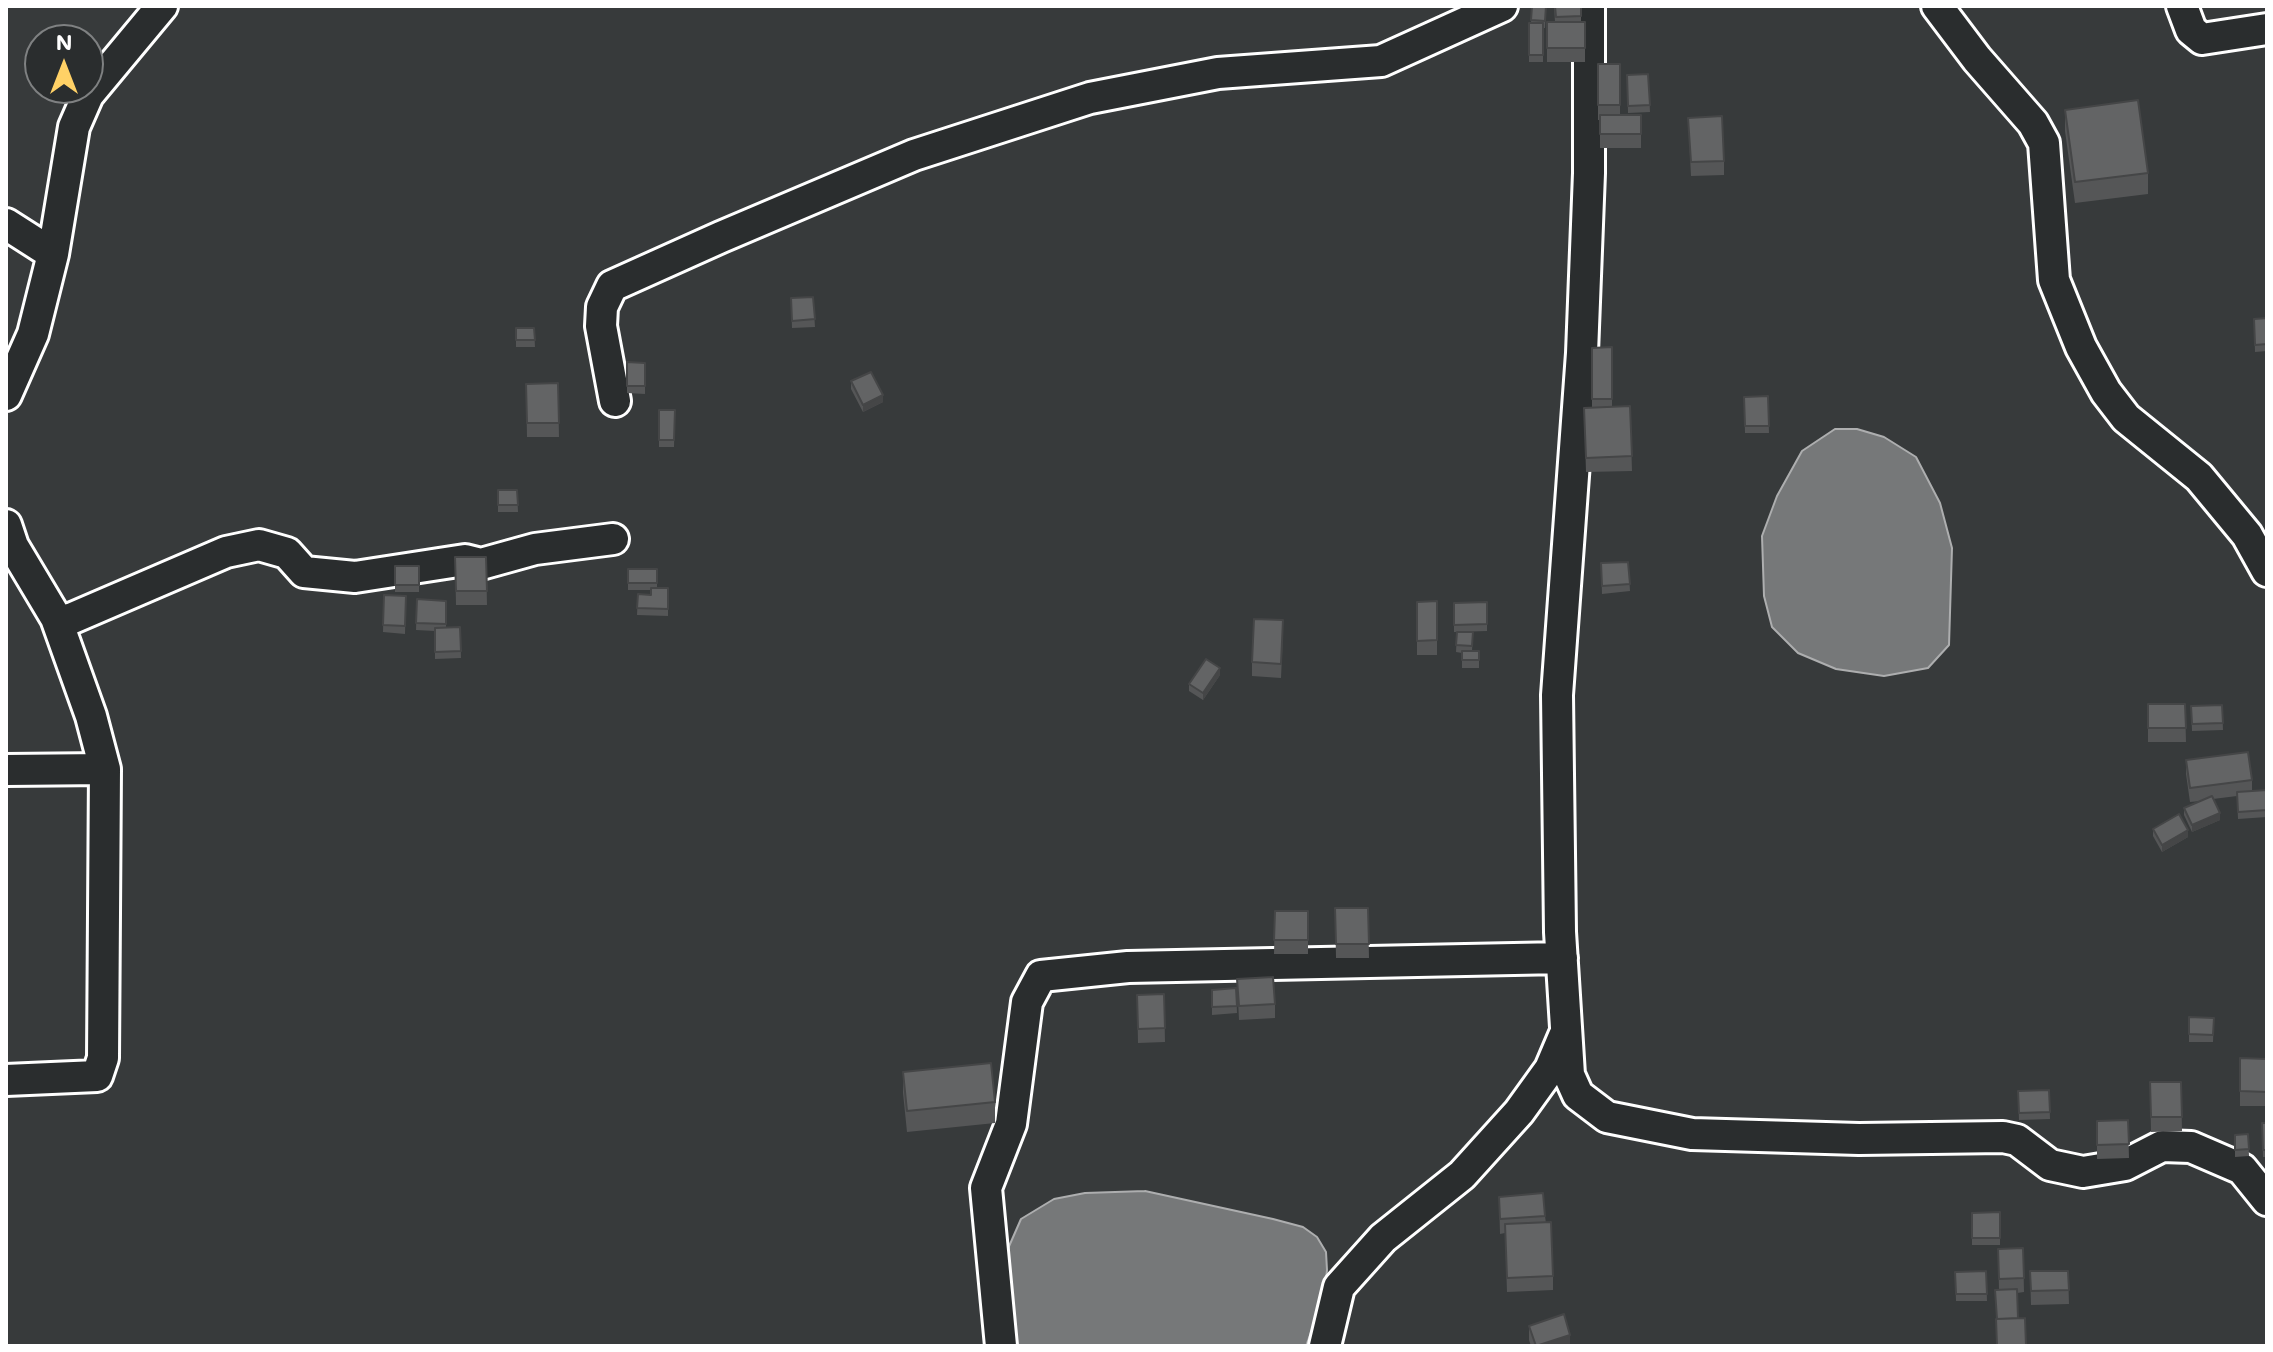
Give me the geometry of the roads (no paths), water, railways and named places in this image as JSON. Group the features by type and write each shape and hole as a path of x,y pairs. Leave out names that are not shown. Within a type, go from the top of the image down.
{"street":[{"path":"6,395 33,334 53,254 79,116 88,95 162,6"},
{"path":"615,401 601,326 602,307 612,286 721,237 914,155 1090,98 1218,73 1381,61 1502,6"},
{"path":"1589,6 1590,142 1582,353 1557,695 1562,958 1569,1075 1578,1095 1607,1117 1692,1134 1859,1139 2003,1137 2017,1140 2050,1165 2083,1172 2125,1165 2162,1146 2191,1147 2242,1169 2267,1200"},
{"path":"1937,6 2033,123 2044,143 2054,280 2081,347 2106,392 2126,418 2199,477 2247,535 2267,571"},
{"path":"2182,6 2191,30 2202,39 2267,29"},
{"path":"6,224 53,254"},
{"path":"56,618 68,620 198,563 259,545 287,553 304,572 355,577 465,560 481,564 535,549 613,539"},
{"path":"6,1080 97,1076 103,1058 105,769 91,716 56,618 8,540"},
{"path":"6,770 105,769"},
{"path":"1001,1346 986,1188 1011,1124 1027,1002 1041,976 1128,967 1562,958"},
{"path":"1325,1346 1339,1287 1383,1238 1462,1175 1519,1112 1550,1069 1568,1027"}]}
